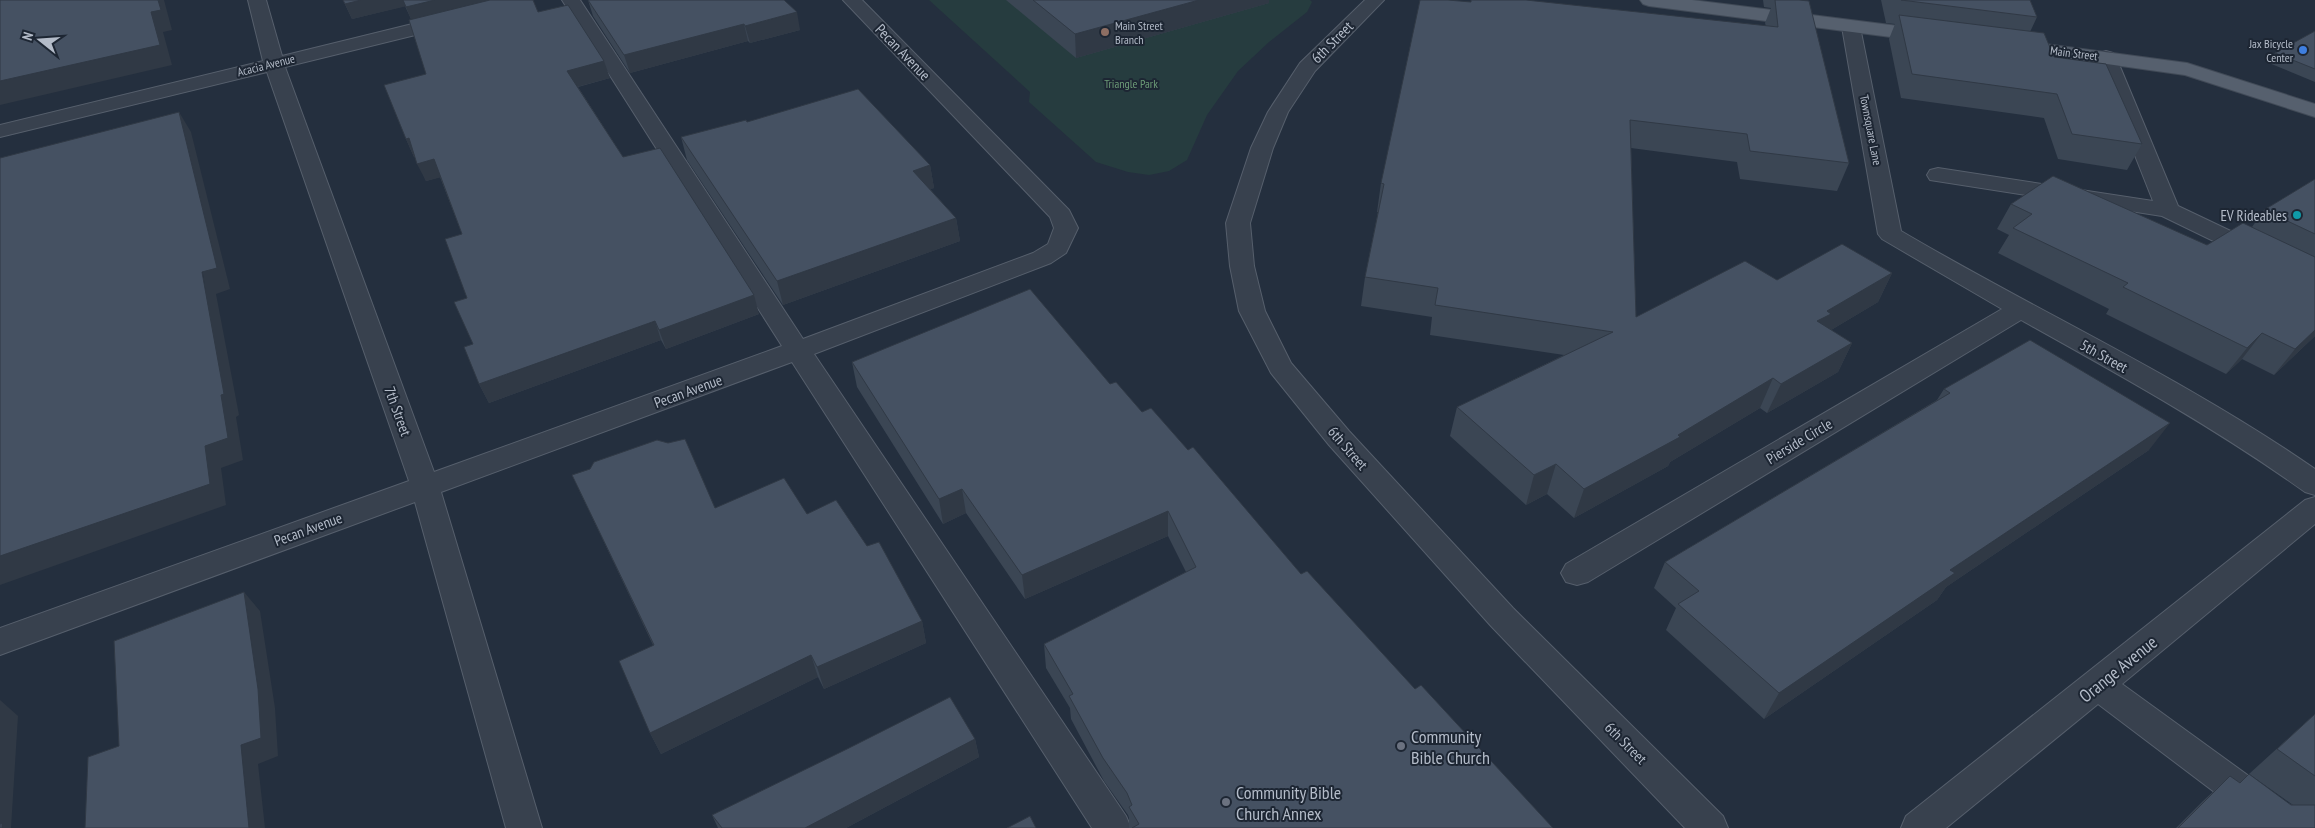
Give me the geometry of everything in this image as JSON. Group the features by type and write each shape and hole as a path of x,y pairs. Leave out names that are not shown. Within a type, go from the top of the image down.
{"main road":[{"path":"1649,0 1713,4 1851,26 1949,38"},
{"name":"Main Street","path":"1998,44 2187,69 2259,90 2315,111"}],"street":[{"name":"7th Street","path":"257,0 274,63 425,486 524,828"},
{"path":"571,0 799,352 1113,828"},
{"name":"Pecan Avenue","path":"0,642 425,486 799,352 1042,258 1058,248 1066,228 1061,215 852,0"},
{"name":"6th Street","path":"1375,0 1308,67 1278,112 1262,148 1238,223 1242,266 1252,311 1280,367 1339,438 1502,617 1710,828"},
{"name":"Acacia Avenue","path":"0,131 465,16"},
{"name":"Townsquare Lane","path":"1851,26 1890,234"},
{"path":"2106,57 2168,210"},
{"path":"1938,175 2168,210 2315,281"},
{"name":"5th Street","path":"1890,234 1946,268 2257,443 2315,484"},
{"name":"Pierside Circle","path":"1577,573 2021,310"},
{"name":"Orange Avenue","path":"1919,828 2315,508"},
{"path":"2098,685 2291,828"}],"green space":[{"name":"Triangle Park","path":"929,0 1310,0 1312,2 1307,12 1269,42 1238,71 1207,115 1187,160 1169,171 1149,175 1128,172 1096,162 1029,102 1030,92"}],"building":[{"path":"0,0 158,0 161,10 151,12 160,45 0,81"},
{"path":"343,0 361,0 345,4"},
{"path":"403,0 435,0 406,7"},
{"path":"490,0 533,0 538,12 568,5 604,61 567,71 623,157 660,148 754,295 659,330 655,321 479,384 464,347 473,344 454,302 467,298 445,239 462,234 434,159 417,164 409,138 406,139 384,85 426,74 409,20"},
{"path":"588,0 784,0 797,12 624,55"},
{"path":"1033,0 1199,0 1075,34"},
{"path":"1420,0 1471,2 1471,0 1526,0 1778,27 1775,0 1809,1 1849,163 1750,151 1747,134 1630,120 1636,317 1745,261 1777,280 1842,244 1892,273 1827,311 1831,314 1817,321 1852,343 1781,384 1773,378 1678,435 1680,437 1584,489 1556,464 1534,475 1457,407 1613,332 1435,305 1438,288 1365,277 1384,184 1381,183"},
{"path":"1901,0 2030,0 2037,17"},
{"path":"1899,15 2044,33 2054,57 2106,64 2142,144 2072,134 2057,94 1912,74"},
{"path":"2315,31 2315,69 2275,53"},
{"path":"858,89 930,165 913,171 956,218 777,281 681,137 746,120 747,122"},
{"path":"179,112 217,268 202,272 224,394 221,395 228,438 205,446 210,484 0,556 0,158"},
{"path":"2053,176 2207,245 2243,223 2315,257 2315,330 2295,349 2262,333 2247,348 2123,287 2128,283 2013,228 2032,214 2011,204"},
{"path":"2315,179 2315,234 2264,210"},
{"path":"1030,289 1110,384 1116,382 1142,412 1151,408 1188,450 1193,447 1301,574 1307,571 1415,689 1421,685 1553,828 1132,828 1139,824 1129,807 1132,805 1127,793 1103,758 1069,696 1073,694 1044,644 1196,567 1168,511 1022,575 962,489 939,499 852,362"},
{"path":"2030,340 2170,423 1950,570 1955,573 1779,693 1678,604 1699,591 1665,562 1950,393 1944,389"},
{"path":"685,439 715,508 784,478 807,514 836,500 867,546 879,542 922,621 817,667 811,655 650,733 619,661 654,645 572,475 590,469 594,462 657,440 668,443"},
{"path":"244,592 258,689 261,738 241,745 249,828 85,828 88,757 119,746 114,641"},
{"path":"950,697 975,739 805,828 722,828 712,815 849,748"},
{"path":"2315,714 2315,776 2277,749"},
{"path":"2249,774 2291,805 2315,805 2315,828 2178,828 2230,776 2240,783"},
{"path":"1030,816 1036,828 1007,828"}],"place":[{"name":"Main Street Branch","path":"1105,32"},
{"name":"Jax Bicycle Center","path":"2303,50"},
{"name":"EV Rideables","path":"2297,215"},
{"name":"Community Bible Church","path":"1401,746"},
{"name":"Community Bible Church Annex","path":"1226,802"}]}
